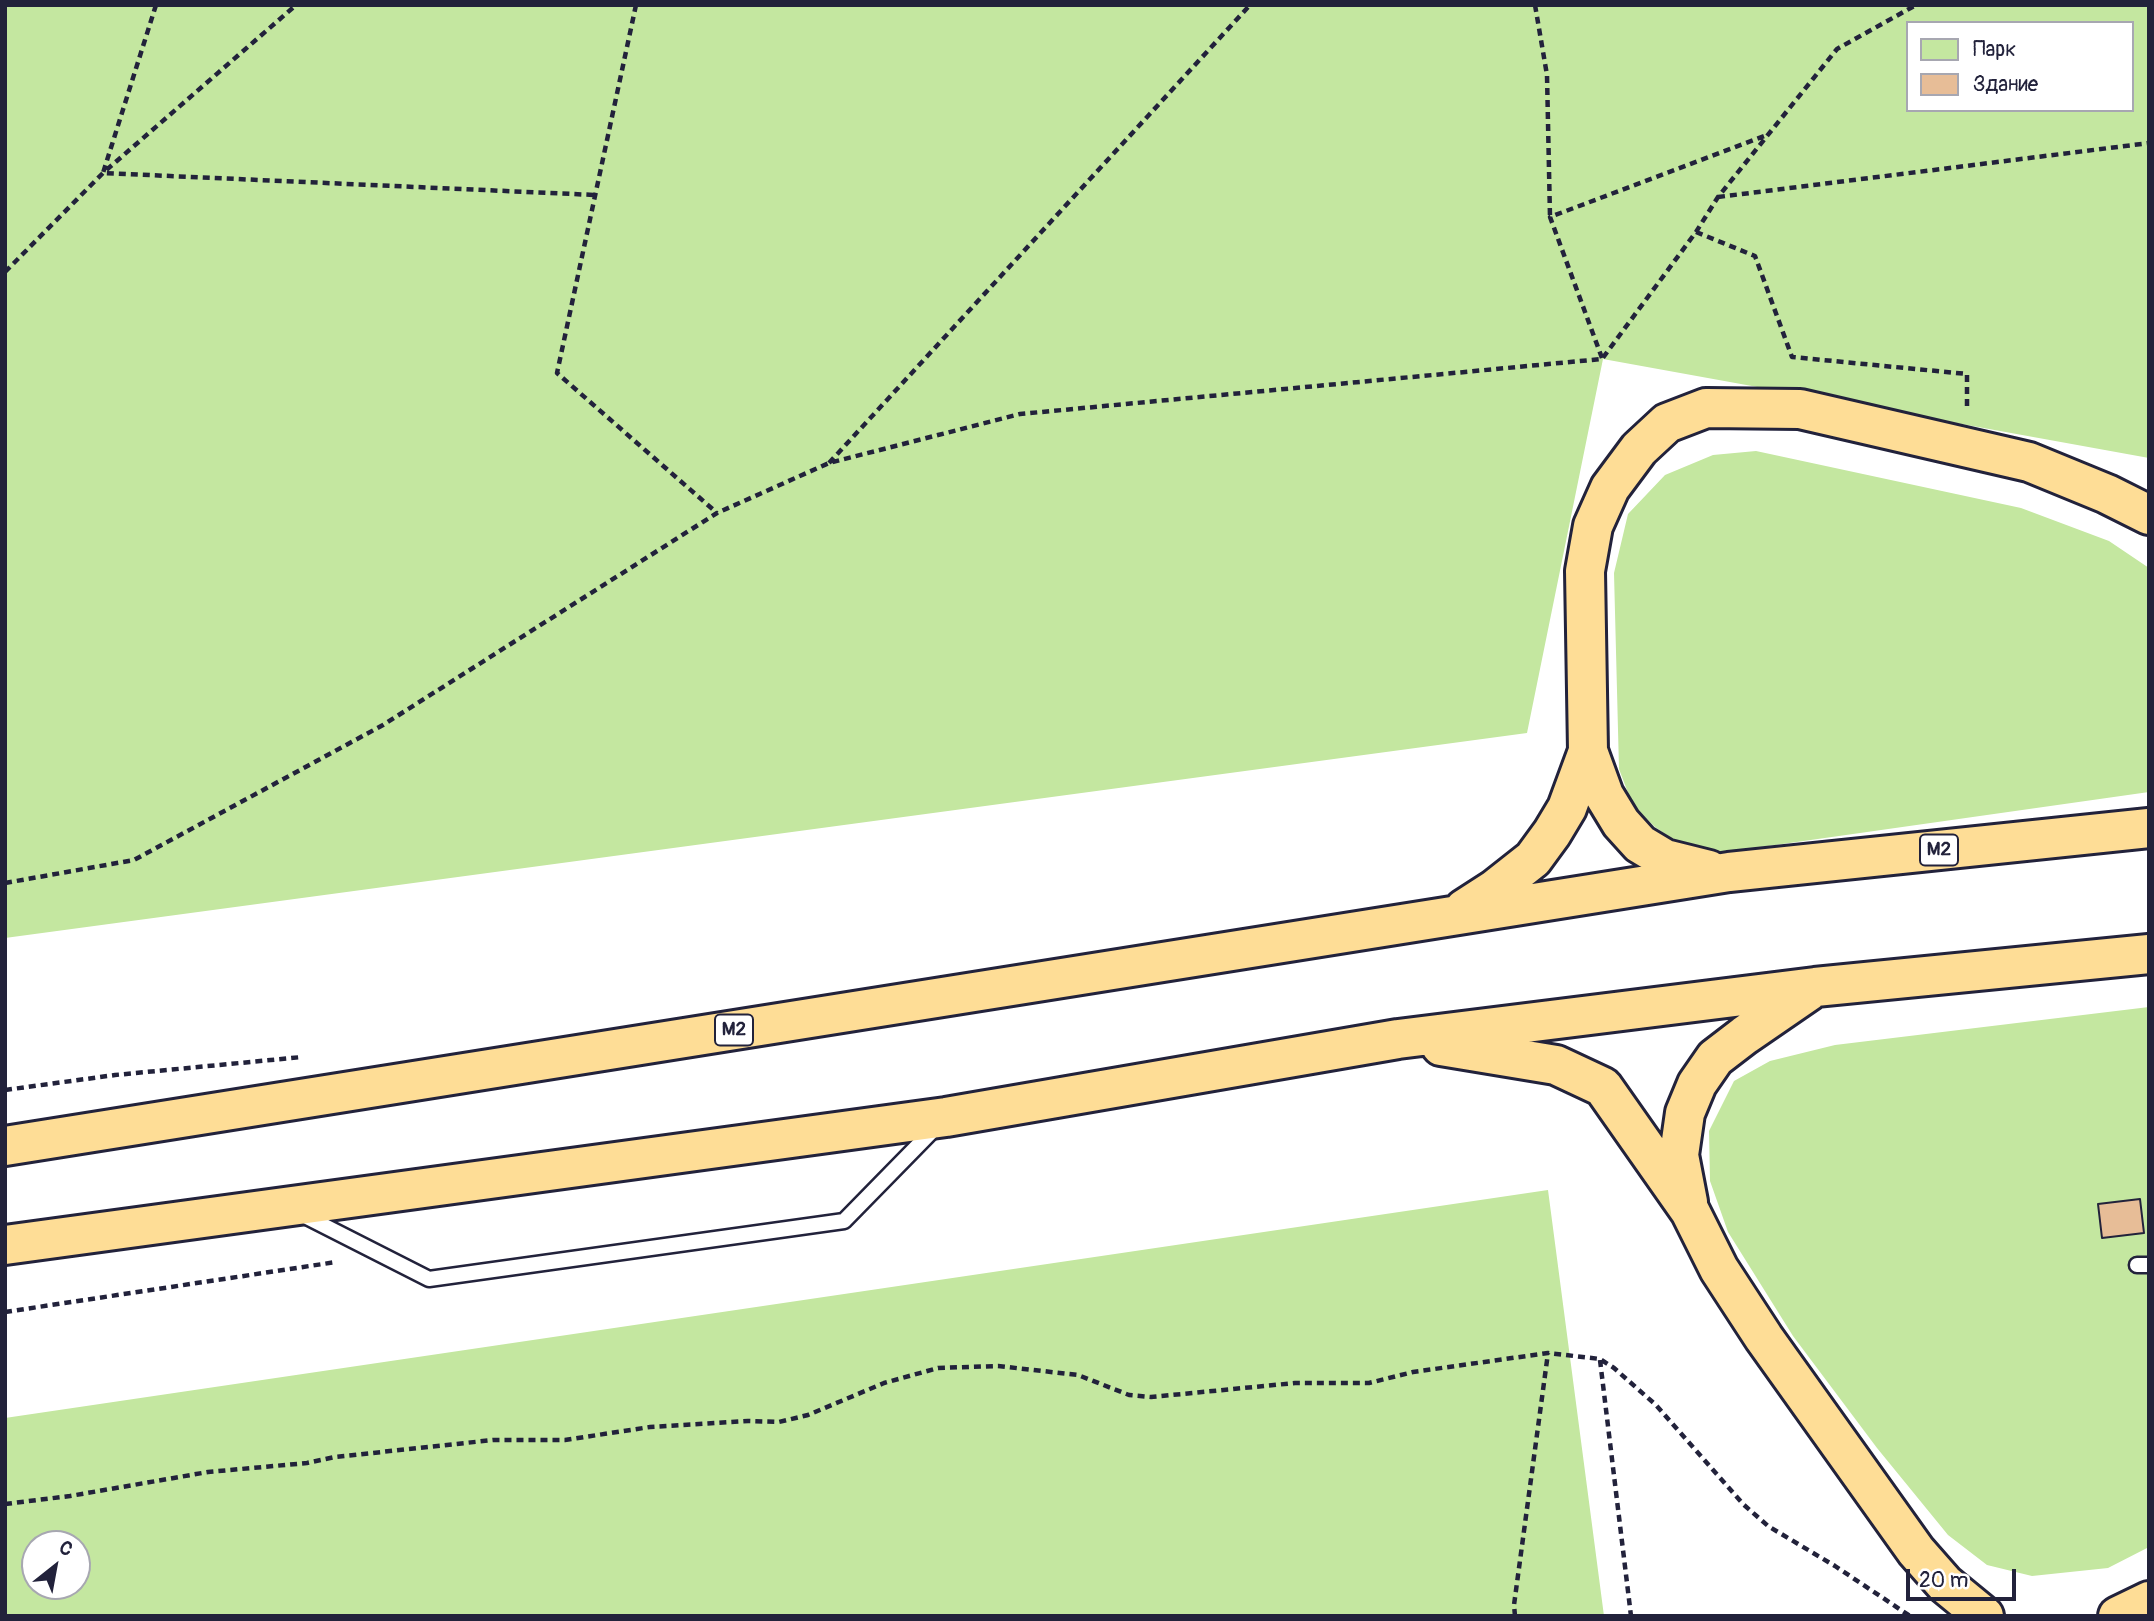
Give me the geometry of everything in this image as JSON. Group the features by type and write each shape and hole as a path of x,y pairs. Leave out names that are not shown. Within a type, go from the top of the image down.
{"highway":[{"path":"1729,872 1695,868 1665,859 1640,844 1621,823 1604,794 1588,751 1585,572 1593,526 1610,488 1639,449 1667,424 1706,408 1800,409 2029,462 2149,514"},
{"path":"1452,915 1495,889 1533,859 1567,808 1588,751"},
{"name":"М2","path":"5,1146 1729,872 2149,828"},
{"path":"5,1245 946,1117 1398,1039 1815,987 2149,954"},
{"path":"1690,1211 1679,1155 1685,1113 1697,1084 1716,1058 1815,987"},
{"path":"1398,1039 1556,1065 1603,1087 1690,1211 1719,1269 1764,1338 1916,1551 1945,1584 1984,1616"},
{"path":"2118,1616 2149,1601"}],"lane":[{"path":"286,1207 429,1279 844,1221 946,1117"}],"path":[{"path":"103,173 156,5"},
{"path":"5,272 103,173 296,5"},
{"path":"635,5 558,373 717,513"},
{"path":"829,463 1250,5"},
{"path":"1535,5 1547,75 1550,217 1602,359"},
{"path":"5,883 134,860 383,725 717,513 829,463 1020,414 1602,359 1696,232 1718,197 1837,49 1916,5"},
{"path":"1550,217 1768,135"},
{"path":"1718,197 2149,143"},
{"path":"103,173 595,195"},
{"path":"1696,232 1755,256 1792,357 1967,374 1966,446"},
{"path":"5,1090 115,1075 310,1056"},
{"path":"5,1312 382,1255"},
{"path":"1515,1616 1514,1605 1548,1353"},
{"path":"5,1504 70,1496 208,1472 307,1463 335,1457 493,1440 565,1440 650,1427 748,1421 779,1422 808,1415 884,1383 938,1368 998,1366 1078,1375 1129,1395 1151,1397 1295,1383 1369,1383 1413,1372 1548,1353 1600,1359 1614,1367 1656,1405 1744,1504 1768,1526 1910,1616"},
{"path":"1600,1359 1631,1616"}],"green space":[{"path":"5,5 2149,5 2149,458 1603,359 1527,733 5,938"},
{"path":"1756,451 2021,508 2109,541 2149,568 2149,792 1712,854 1681,845 1655,827 1633,806 1619,769 1614,573 1628,514 1665,475 1713,455"},
{"path":"2149,1007 2149,1547 2108,1568 2032,1576 1987,1565 1948,1535 1877,1448 1793,1336 1728,1232 1710,1181 1709,1131 1734,1081 1770,1061 1835,1045"},
{"path":"1548,1190 1604,1616 5,1616 5,1418"}],"building":[{"path":"2140,1199 2144,1233 2102,1238 2098,1204"}]}
